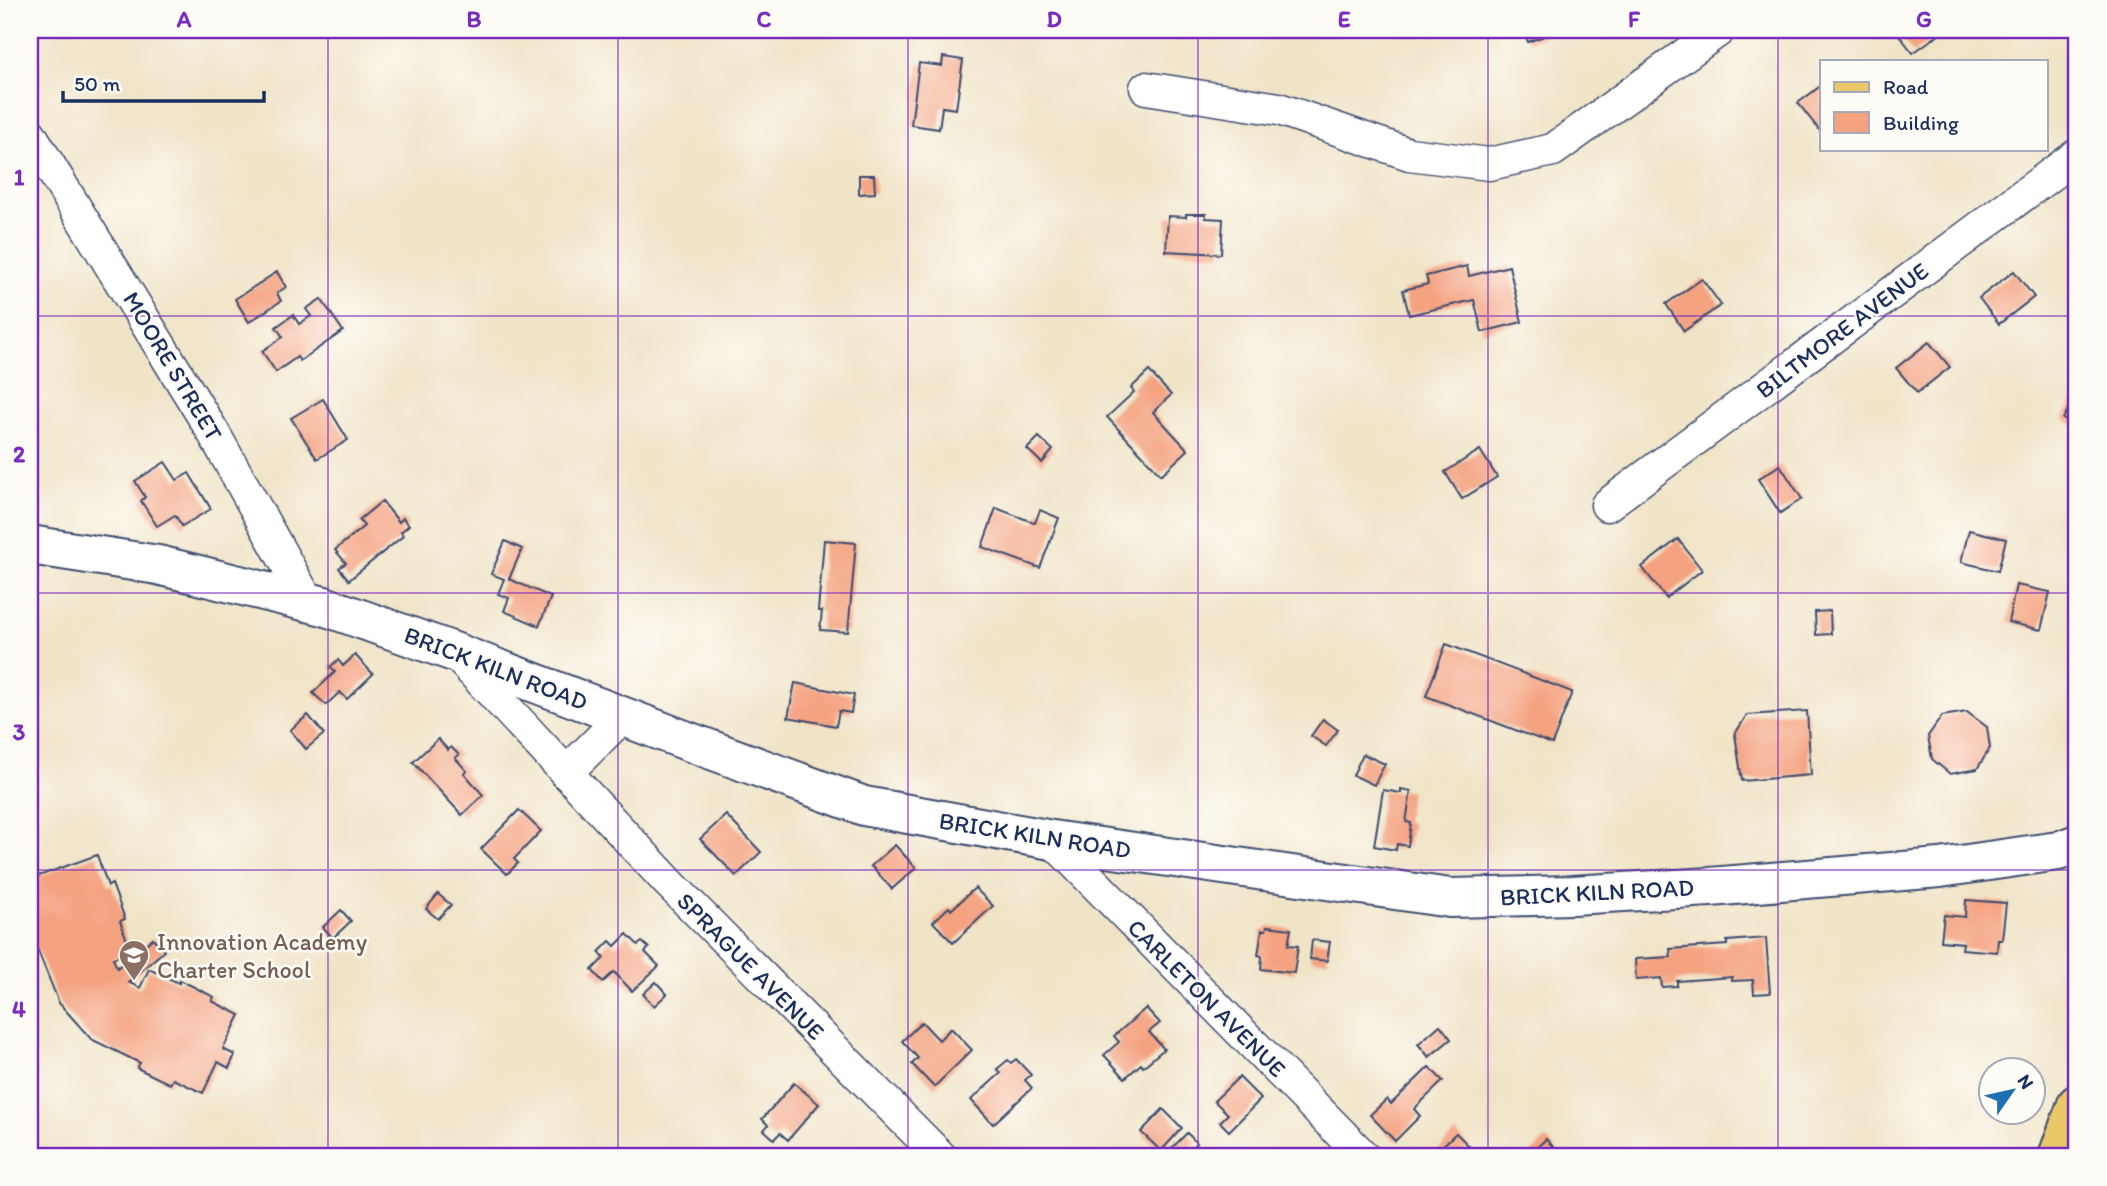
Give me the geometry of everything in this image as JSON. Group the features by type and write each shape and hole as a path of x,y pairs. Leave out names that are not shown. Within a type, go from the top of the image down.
{"main road":[{"path":"2058,1156 2077,1104"}],"street":[{"path":"1146,88 1279,110 1409,153 1489,164 1553,149 1719,30"},
{"name":"MOORE STREET","path":"30,134 214,432 308,602"},
{"name":"BILTMORE AVENUE","path":"1607,505 2077,155"},
{"name":"BRICK KILN ROAD","path":"30,545 158,565 308,602 454,652 864,806 1052,840 1450,898 1572,895 1710,887 1926,869 2058,851 2077,844"},
{"name":"SPRAGUE AVENUE","path":"454,652 670,884 940,1156"},
{"path":"566,773 623,716"},
{"name":"CARLETON AVENUE","path":"1052,840 1363,1156"}],"building":[{"path":"1523,30 1560,30 1528,42"},
{"path":"1895,30 1945,30 1913,53"},
{"path":"943,57 963,60 956,109 942,107 939,129 911,125 919,63 942,66"},
{"path":"1820,86 1820,131 1798,103"},
{"path":"859,175 874,175 875,193 859,194"},
{"path":"1186,214 1206,214 1206,218 1223,219 1221,254 1166,251 1168,216 1186,217"},
{"path":"1467,266 1469,276 1509,266 1522,322 1482,332 1474,300 1409,315 1403,290 1428,284 1426,276"},
{"path":"2014,271 2034,297 1999,324 1979,298"},
{"path":"277,272 286,287 277,293 281,301 249,322 235,299"},
{"path":"1702,279 1721,305 1684,331 1666,304"},
{"path":"321,299 343,331 300,361 297,357 276,372 262,351 283,337 276,327 293,315 299,324 311,316 306,309"},
{"path":"1929,342 1950,367 1917,393 1896,368"},
{"path":"1149,371 1171,395 1153,412 1188,450 1161,475 1107,417 1134,392 1131,388"},
{"path":"2077,393 2077,427 2063,419"},
{"path":"323,399 348,440 317,459 291,418"},
{"path":"1039,437 1053,450 1042,463 1027,449"},
{"path":"1480,450 1497,477 1462,499 1445,472"},
{"path":"165,462 177,480 189,473 211,509 182,526 175,515 157,526 141,501 145,497 135,481"},
{"path":"1780,465 1802,499 1780,513 1758,479"},
{"path":"382,501 399,522 403,518 409,525 401,532 403,536 349,580 339,568 346,563 335,550 364,526 359,520"},
{"path":"996,508 1035,523 1040,510 1059,518 1040,568 982,547"},
{"path":"1969,530 2006,539 1998,571 1961,562"},
{"path":"1678,539 1702,570 1666,598 1642,567"},
{"path":"824,540 856,543 848,632 820,630 822,611 818,611"},
{"path":"505,541 522,549 509,579 551,597 539,626 504,611 509,598 498,594 504,579 491,574"},
{"path":"2016,585 2050,592 2041,630 2008,622"},
{"path":"1830,611 1831,634 1816,635 1815,612"},
{"path":"1446,644 1572,692 1552,744 1426,696"},
{"path":"355,655 373,674 347,699 340,692 326,705 313,693 335,672 330,667 338,660 343,666"},
{"path":"795,683 854,695 851,713 839,711 836,726 788,717"},
{"path":"1807,711 1811,775 1742,781 1735,734 1747,715"},
{"path":"1967,712 1987,727 1990,748 1977,769 1950,774 1932,759 1928,736 1942,716"},
{"path":"308,715 324,734 306,749 290,730"},
{"path":"1323,719 1338,730 1326,746 1311,736"},
{"path":"438,739 448,750 451,747 459,755 455,758 467,771 464,773 483,795 462,815 413,762"},
{"path":"1363,754 1385,764 1374,785 1353,775"},
{"path":"1401,789 1411,791 1406,822 1411,823 1408,846 1397,844 1396,850 1374,846 1383,790 1401,793"},
{"path":"519,810 541,831 514,859 518,863 507,874 481,849"},
{"path":"726,815 761,852 736,876 700,839"},
{"path":"895,845 916,868 892,889 871,866"},
{"path":"97,855 108,886 112,884 125,919 120,921 131,951 113,958 117,968 153,938 164,951 128,982 140,988 149,969 179,983 180,980 214,997 212,1001 240,1015 223,1049 235,1055 229,1068 218,1062 203,1093 173,1079 170,1084 137,1068 140,1063 91,1039 59,1003 38,951 34,952 30,942 30,879"},
{"path":"975,888 993,906 953,943 933,922"},
{"path":"438,894 451,905 438,919 426,909"},
{"path":"1966,900 2006,903 2002,940 1998,940 1997,952 1962,949 1963,943 1941,941 1944,915 1965,917"},
{"path":"341,910 351,921 333,938 323,927"},
{"path":"1267,926 1291,929 1288,945 1298,946 1294,973 1261,969 1262,956 1258,955 1262,930 1266,930"},
{"path":"627,934 638,945 642,942 649,948 645,952 659,966 632,991 614,972 603,982 592,970 604,958 599,952 610,941 615,946"},
{"path":"1766,938 1770,993 1754,994 1753,980 1732,981 1732,977 1677,981 1677,986 1662,987 1661,978 1636,980 1635,959 1671,957 1670,949 1727,945 1727,941"},
{"path":"1312,940 1330,942 1327,961 1310,959"},
{"path":"656,982 667,994 654,1006 643,994"},
{"path":"1146,1008 1160,1023 1149,1032 1164,1049 1125,1078 1104,1055 1119,1042 1114,1036"},
{"path":"922,1022 939,1040 951,1028 972,1050 934,1087 912,1064 918,1058 902,1041"},
{"path":"1440,1025 1451,1039 1429,1057 1418,1044"},
{"path":"1016,1059 1031,1075 1025,1080 1032,1088 993,1124 971,1100 1001,1073 997,1069 1008,1060 1011,1063"},
{"path":"1429,1067 1443,1081 1414,1109 1420,1116 1395,1141 1370,1115 1387,1099 1391,1104"},
{"path":"1239,1077 1261,1099 1229,1131 1220,1122 1228,1114 1214,1101"},
{"path":"794,1083 819,1104 788,1140 780,1133 774,1139 764,1130 768,1125 762,1119"},
{"path":"1163,1109 1182,1128 1161,1151 1141,1132"},
{"path":"1187,1133 1197,1143 1184,1156 1166,1154"},
{"path":"1456,1133 1469,1146 1458,1156 1432,1156"},
{"path":"1546,1139 1556,1150 1549,1156 1534,1156 1531,1153"}],"place":[{"name":"Innovation Academy Charter School","path":"134,982"}]}
